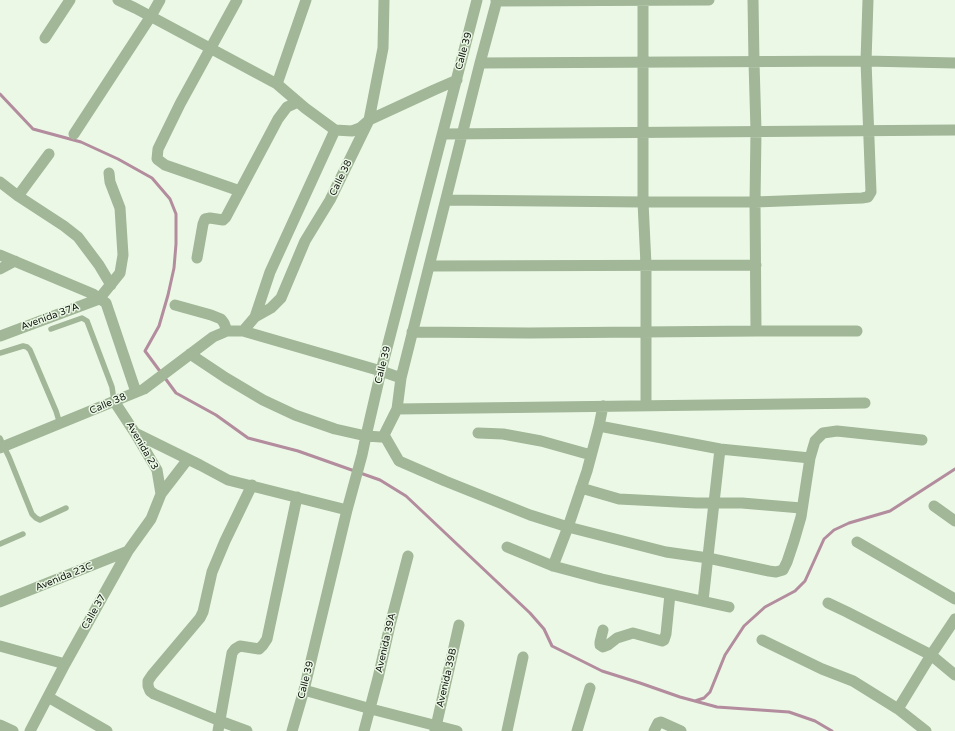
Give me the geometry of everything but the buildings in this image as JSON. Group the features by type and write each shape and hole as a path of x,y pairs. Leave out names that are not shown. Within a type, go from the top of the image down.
{"street":[{"path":"45,38 70,0"},
{"path":"118,0 151,16 277,84 335,130 352,131 360,128 369,120 456,80"},
{"path":"74,134 160,0"},
{"path":"237,0 180,104 158,149 156,159 165,165 240,191"},
{"path":"277,84 306,0"},
{"name":"Calle 38","path":"243,331 255,317 271,308 281,298 305,241 330,200 369,120 383,48 384,0"},
{"name":"Calle 39","path":"292,731 304,690 347,510 362,455 381,371 477,0"},
{"path":"643,0 643,202 646,265 646,405"},
{"path":"190,354 226,378 269,403 295,415 366,436 381,437 384,435 397,409 401,378 412,332 496,1 709,0"},
{"path":"753,0 756,132 756,331"},
{"path":"446,200 755,202 868,197 872,192 868,131 866,61 868,0"},
{"path":"480,63 955,62"},
{"path":"197,258 205,219 210,218 223,220 226,217 278,119 287,107 298,102"},
{"path":"255,317 270,272 335,130"},
{"path":"442,134 955,130"},
{"path":"18,196 49,154"},
{"path":"100,299 120,273 123,255 120,208 110,182 110,173"},
{"path":"2,187 64,226 78,237 99,265 111,285"},
{"path":"0,255 93,294 106,303 136,392"},
{"path":"0,270 15,261"},
{"path":"429,266 756,265"},
{"name":"Avenida 37A","path":"0,336 100,299"},
{"path":"175,305 221,319 227,330 243,331 401,378"},
{"name":"Calle 38","path":"1,444 60,424 144,389 213,337 227,330"},
{"path":"412,332 530,333 857,331"},
{"name":"Avenida 23","path":"114,401 136,433 157,470 161,494"},
{"path":"397,409 865,403"},
{"path":"553,566 587,471 603,406"},
{"path":"599,426 720,449 810,458"},
{"path":"384,435 399,461 530,515 666,552 708,558 769,572 783,570 787,562 801,516 801,508 810,458 815,441 822,433 837,431 922,440"},
{"path":"136,433 228,480 347,510"},
{"path":"478,433 503,434 541,441 591,455"},
{"path":"704,602 720,449"},
{"name":"Calle 37","path":"30,731 64,664 128,551 151,519 161,494 188,459"},
{"path":"247,731 219,726 154,694 150,691 148,681 200,618 203,612 212,572 252,485"},
{"path":"581,488 619,499 696,503 742,503 801,508"},
{"path":"219,726 232,653 240,646 259,649 267,639 297,497"},
{"path":"934,506 955,521"},
{"path":"857,542 955,600"},
{"path":"507,547 553,566 602,579 729,607"},
{"name":"Avenida 23C","path":"0,602 128,551"},
{"name":"Avenida 39A","path":"364,731 371,709 390,624 408,556"},
{"path":"603,630 600,644 603,647 617,638 633,633 662,641 664,640 666,634 670,594"},
{"path":"828,603 931,655 955,675"},
{"path":"898,709 955,619"},
{"name":"Avenida 39B","path":"436,729 459,625"},
{"path":"762,640 822,669 853,681 898,709 926,731"},
{"path":"0,646 64,664"},
{"path":"507,731 523,657"},
{"path":"577,731 590,688"},
{"path":"304,690 436,729 457,731"},
{"path":"48,697 108,731"},
{"path":"654,731 658,723 661,722 682,731"},
{"path":"0,725 13,731"}],"lane":[{"path":"51,329 82,318 87,321 112,387 114,401"},
{"path":"0,353 23,346 30,350 60,424"},
{"path":"1,444 9,457 32,514 36,518 40,520 66,508"},
{"path":"0,544 23,534"}],"waterway":[{"path":"0,94 33,129 81,142 118,159 152,178 170,199 176,214 174,268 159,326 145,351 176,393 216,415 248,438 298,451 380,480 406,496 530,613 544,629 552,646 602,671 680,697 717,707 789,712 815,721 832,731"},
{"path":"695,701 704,698 710,692 725,655 744,626 765,607 795,591 805,581 824,539 834,530 849,523 890,511 955,469"}]}
